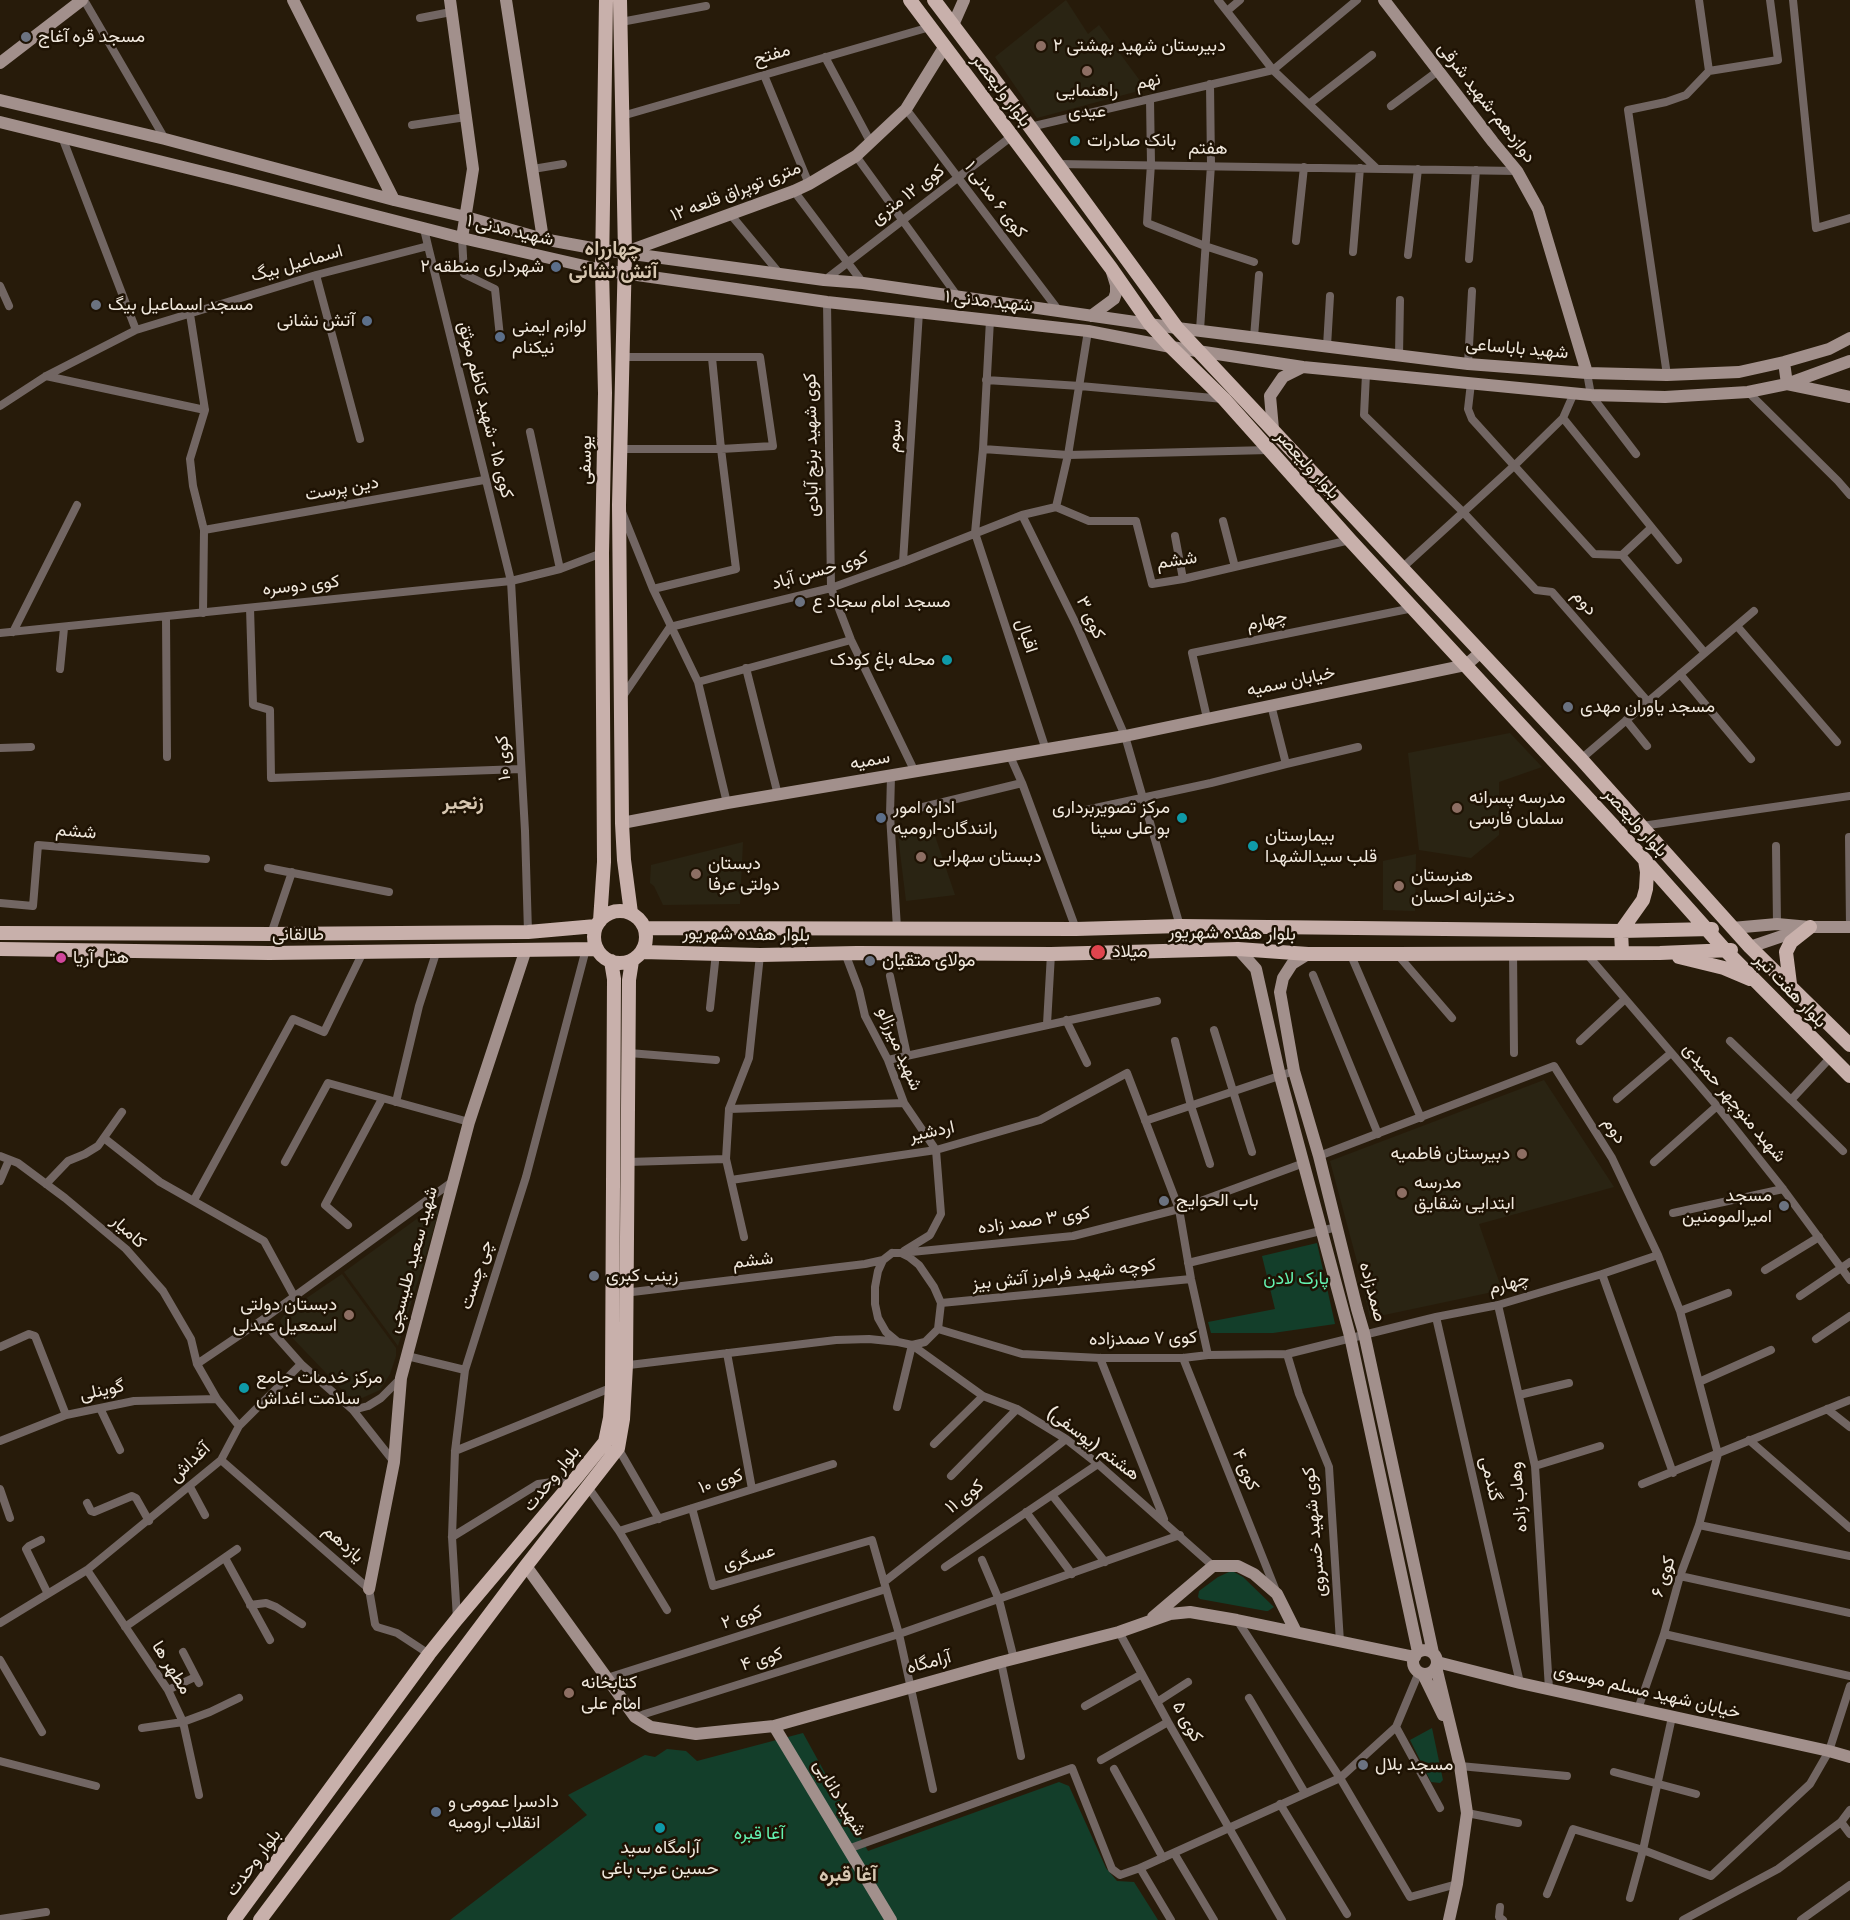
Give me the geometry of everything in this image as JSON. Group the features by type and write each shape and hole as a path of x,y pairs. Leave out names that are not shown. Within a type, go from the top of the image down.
{"main road":[{"path":"0,63 83,0"},
{"path":"293,0 394,200"},
{"path":"506,0 543,239"},
{"name":"یوسفی","path":"598,923 604,862 602,553 605,393 602,270 606,0"},
{"name":"یوسفی","path":"620,0 625,253 619,450 622,823 631,913"},
{"name":"بلوار ولیعصر","path":"910,0 1111,268 1150,324 1224,399 1350,540 1707,929"},
{"name":"بلوار ولیعصر","path":"934,0 1177,328 1581,759 1732,928"},
{"path":"945,46 964,0"},
{"name":"دوازدهم-شهید شرقی","path":"1384,0 1517,171 1538,209 1587,373"},
{"path":"450,6 473,168 462,238"},
{"path":"606,24 621,22"},
{"name":"۱۲ متری توپراق قلعه","path":"625,253 794,191 856,156 906,109 945,46"},
{"name":"شهید مدنی ۱","path":"0,100 165,139 543,239 603,250 824,280 863,283 1177,328"},
{"name":"شهید مدنی ۱","path":"0,122 424,229 602,270 826,302 1088,331 1200,352"},
{"path":"424,229 429,208"},
{"path":"1091,316 1114,299 1116,285 1111,268"},
{"path":"859,304 863,283"},
{"name":"شهید باباساعی","path":"1177,328 1468,364 1587,373 1667,375 1739,372 1829,349 1850,338"},
{"path":"1200,352 1366,374 1591,395 1665,397 1748,392 1787,384 1850,360"},
{"path":"1784,362 1787,384"},
{"path":"1273,429 1270,396 1283,377 1304,367"},
{"path":"1787,384 1850,397"},
{"path":"605,393 621,393"},
{"path":"1466,665 1481,652"},
{"name":"خیابان سمیه","path":"1125,736 1466,665"},
{"name":"سمیه","path":"622,823 727,803 1125,736"},
{"path":"604,862 624,860"},
{"path":"1622,952 1621,931 1643,900 1647,872 1645,860"},
{"path":"618,911 631,913 645,928 646,936 637,956 622,963 610,961 591,949 598,923 605,916 618,911"},
{"name":"طالقانی","path":"0,933 528,932 598,923"},
{"path":"1732,928 1777,924 1850,927"},
{"name":"بلوار هفده شهریور","path":"645,928 1076,929 1180,926 1621,931 1732,928"},
{"path":"1750,947 1810,927"},
{"path":"1790,984 1786,952 1791,942 1810,927"},
{"path":"851,953 857,928"},
{"name":"بلوار هفت تیر","path":"1732,928 1850,1045"},
{"name":"بلوار هفت تیر","path":"1707,929 1850,1076"},
{"name":"بلوار هفده شهریور","path":"637,956 716,953 1051,954 1238,950 1308,954 1660,953 1726,951 1750,947"},
{"name":"طالقانی","path":"0,949 268,953 591,949"},
{"name":"شهید سعید طلیسچی","path":"369,1589 394,1462 401,1378 452,1182 526,949"},
{"name":"صمدزاده","path":"1238,950 1256,969 1280,1076 1350,1336 1416,1654"},
{"path":"1660,953 1724,968 1758,982"},
{"name":"صمدزاده","path":"1308,954 1292,964 1283,978 1280,992 1294,1071 1319,1156 1364,1333 1435,1661 1454,1738"},
{"name":"بلوار وحدت","path":"260,1920 526,1566 618,1448 623,1419 618,1386 611,1367 619,1293 628,1162 629,980 637,956"},
{"name":"بلوار وحدت","path":"234,1920 429,1654 604,1442 618,1386 626,1365 619,1293 613,1161 614,979 610,961"},
{"path":"1304,1163 1319,1156"},
{"path":"613,1161 628,1162"},
{"path":"526,1566 635,1717"},
{"path":"1149,1621 1213,1566 1238,1566 1254,1574 1277,1594 1296,1632"},
{"name":"آرامگاه","path":"635,1717 651,1727 696,1734 774,1726 1001,1662 1119,1632 1170,1614 1190,1612 1340,1642 1416,1654"},
{"path":"1421,1673 1430,1673 1435,1661 1426,1650 1416,1654 1413,1664 1421,1673 1454,1738 1467,1813 1457,1884 1449,1920"},
{"name":"خیابان شهید مسلم موسوی","path":"1435,1661 1520,1683 1850,1757"},
{"name":"شهید دانایی","path":"774,1726 891,1920"}],"street":[{"path":"83,0 165,139"},
{"path":"1218,0 1273,70 1376,168"},
{"path":"1227,11 1240,0"},
{"path":"1273,70 1357,0"},
{"path":"1699,0 1710,71"},
{"path":"1667,375 1628,110 1686,95 1710,71 1778,60 1770,0"},
{"path":"1793,0 1816,228 1850,218"},
{"path":"420,18 450,6"},
{"path":"621,22 706,6"},
{"name":"مفتح","path":"622,116 930,27"},
{"path":"1309,104 1372,55"},
{"path":"825,57 871,143"},
{"name":"نهم","path":"1030,127 1273,70"},
{"path":"1391,106 1438,71"},
{"path":"764,75 809,184"},
{"path":"1200,330 1211,165 1210,84"},
{"path":"1150,99 1151,164 1147,223 1254,262"},
{"name":"کوی ۶ مدنی ۱","path":"906,109 1059,311"},
{"path":"412,125 466,117"},
{"name":"کوی ۱۲ متری","path":"824,280 1012,136"},
{"path":"62,137 136,330"},
{"path":"856,156 958,297"},
{"name":"هفتم","path":"1057,164 1517,171"},
{"path":"533,169 563,165"},
{"path":"1296,241 1304,167"},
{"path":"1353,252 1360,168"},
{"path":"1408,255 1418,169"},
{"path":"1469,259 1476,170"},
{"path":"794,191 863,283"},
{"path":"731,215 780,274"},
{"path":"424,229 428,246"},
{"path":"462,238 464,273 495,290 500,337"},
{"name":"اسماعیل بیگ","path":"0,405 46,376 136,330 316,275 428,246"},
{"name":"کوی ۱۵ - شهید کاظم موثق","path":"428,246 484,480 511,581"},
{"path":"316,275 360,439"},
{"path":"1254,337 1259,275"},
{"path":"0,286 9,306"},
{"path":"1468,364 1472,291"},
{"path":"1327,346 1330,296"},
{"path":"1399,355 1400,300"},
{"name":"کوی شهید برنج آبادی","path":"826,302 831,588"},
{"name":"سوم","path":"903,562 919,312"},
{"path":"190,314 206,410 190,459 193,486 204,530 203,613"},
{"path":"975,532 983,450 990,320"},
{"path":"1056,507 1068,455 1088,331"},
{"path":"619,450 773,446 760,357 623,357"},
{"path":"652,589 736,569 712,358"},
{"path":"1587,373 1591,395 1636,454"},
{"name":"دوم","path":"1366,374 1364,415 1463,512 1536,590 1552,592 1648,702"},
{"path":"46,376 206,410"},
{"path":"986,380 1224,399"},
{"path":"1470,383 1468,409 1472,419 1594,554 1622,555 1651,528"},
{"path":"1748,392 1850,495"},
{"path":"1402,568 1563,418 1574,393"},
{"path":"1563,418 1678,560"},
{"path":"530,432 560,569"},
{"path":"983,450 1068,455 1269,450"},
{"name":"دین پرست","path":"204,530 484,480"},
{"path":"13,632 77,505"},
{"path":"619,505 652,589 698,682 727,803"},
{"name":"کوی حسن آباد","path":"670,627 831,588 1022,515 1056,507"},
{"name":"ششم","path":"1056,507 1089,521 1136,521 1152,584 1183,579 1350,540"},
{"name":"کوی ۳","path":"1022,515 1077,626 1125,736 1180,926"},
{"path":"1223,521 1235,567"},
{"name":"اقبال","path":"975,532 1046,750"},
{"path":"1175,536 1183,579"},
{"name":"کوی دوسره","path":"0,633 511,581 560,569 602,553"},
{"path":"1622,555 1705,653"},
{"name":"کوی ۱۰","path":"511,581 525,831 528,932"},
{"path":"831,588 851,640 915,772"},
{"path":"250,608 253,705 270,710 271,778 521,769"},
{"name":"چهارم","path":"1207,718 1192,653 1413,608"},
{"path":"1581,759 1754,611"},
{"path":"166,617 168,757"},
{"path":"1737,626 1837,742"},
{"path":"622,698 670,627"},
{"path":"60,669 64,628"},
{"path":"698,682 851,640"},
{"path":"746,668 778,795"},
{"path":"1680,674 1751,759"},
{"path":"1271,705 1286,764"},
{"path":"1626,720 1647,746"},
{"path":"0,748 31,747"},
{"path":"1086,810 1211,783 1358,747"},
{"path":"1010,756 1076,929"},
{"path":"891,776 890,815 897,928"},
{"path":"890,815 1022,783"},
{"path":"1642,826 1850,796"},
{"path":"1849,837 1850,927"},
{"name":"ششم","path":"0,903 33,906 38,845 206,859"},
{"path":"1776,846 1777,924"},
{"path":"268,868 389,892"},
{"path":"271,934 292,872"},
{"name":"چی چست","path":"457,1619 452,1537 455,1451 465,1370 526,1177 591,949"},
{"path":"396,1102 419,1006 437,950"},
{"path":"194,1200 293,1020 324,1032 363,952"},
{"path":"1513,952 1514,1053"},
{"name":"شهبد منوچهر حمیدی","path":"1585,952 1717,1106 1783,1189 1850,1280"},
{"path":"711,1008 716,953"},
{"name":"شهید میرزالو","path":"851,953 865,1016 888,1060 903,1103 936,1150"},
{"path":"1350,953 1421,1118"},
{"path":"744,1237 726,1160 729,1109 749,1058 760,954"},
{"path":"1047,1024 1051,954"},
{"path":"1397,954 1452,1018"},
{"path":"1313,975 1378,1134"},
{"path":"890,976 907,1055"},
{"path":"1580,1041 1625,999"},
{"path":"888,1060 1157,1001"},
{"path":"1066,1020 1087,1063"},
{"path":"1214,1030 1252,1152"},
{"path":"1175,1041 1191,1106 1210,1164"},
{"path":"1730,1041 1843,1151"},
{"path":"628,1053 716,1060"},
{"path":"1617,1099 1671,1053"},
{"path":"1791,1100 1830,1058"},
{"name":"دوم","path":"1319,1156 1554,1066 1612,1158 1658,1255 1680,1311 1718,1454"},
{"path":"1208,1355 1191,1279 1179,1209 1145,1121 1294,1071"},
{"name":"اردشیر","path":"731,1180 936,1150 1040,1120 1127,1072 1145,1121"},
{"path":"285,1162 328,1083 470,1122"},
{"path":"348,1225 325,1205 382,1099"},
{"path":"729,1109 903,1103"},
{"path":"1654,1162 1717,1106"},
{"path":"46,1184 68,1161 98,1146 122,1112"},
{"path":"104,1138 160,1182 264,1240 294,1296"},
{"path":"901,1253 930,1235 941,1214 936,1150"},
{"name":"کامیار","path":"0,1156 18,1163 126,1249 163,1291 190,1339 197,1364 217,1399 239,1426"},
{"path":"0,1181 9,1160"},
{"path":"628,1162 726,1160"},
{"name":"کوی ۳ صمد زاده","path":"901,1253 1073,1236 1179,1209 1304,1163"},
{"path":"197,1364 262,1320 452,1182"},
{"path":"1673,1213 1783,1189"},
{"path":"1188,1263 1336,1227"},
{"path":"1765,1270 1819,1237"},
{"path":"611,1367 855,1339 912,1345 925,1341 938,1329 941,1303 927,1275 909,1257 901,1253 892,1253 883,1260 874,1287 875,1304 878,1318 886,1332 898,1342"},
{"name":"چهارم","path":"1350,1336 1498,1305 1658,1255"},
{"name":"ششم","path":"619,1293 883,1260"},
{"path":"1800,1296 1850,1262"},
{"path":"1602,1274 1673,1473"},
{"name":"کوچه شهید فرامرز آتش بیز","path":"941,1303 1191,1279"},
{"path":"1680,1311 1728,1293"},
{"name":"وهاب زاده","path":"1498,1305 1535,1466 1549,1689"},
{"path":"1816,1339 1850,1316"},
{"name":"گندمی","path":"1436,1317 1520,1683"},
{"path":"262,1320 301,1364 353,1410 394,1462"},
{"name":"کوی ۷ صمدزاده","path":"938,1329 1022,1354 1100,1358 1287,1354 1350,1336"},
{"path":"0,1347 29,1334 35,1336 66,1415"},
{"path":"897,1407 912,1345"},
{"name":"هشتم (یوسفی)","path":"912,1345 983,1396 1017,1409 1066,1439 1098,1464 1213,1566"},
{"path":"1699,1382 1771,1350"},
{"path":"727,1353 752,1489"},
{"name":"کوی شهید خسروی","path":"1287,1354 1299,1394 1329,1467 1340,1642"},
{"path":"407,1356 465,1370"},
{"path":"1100,1358 1165,1522"},
{"name":"کوی ۴","path":"1183,1358 1277,1594"},
{"name":"آغداش","path":"0,1623 87,1570 221,1460 239,1426 301,1364"},
{"path":"353,1410 368,1406 381,1398 401,1378"},
{"path":"1520,1395 1569,1383"},
{"path":"455,1451 618,1386"},
{"path":"934,1444 983,1396"},
{"name":"گوینلی","path":"0,1441 66,1415 134,1401 217,1399"},
{"path":"1642,1484 1850,1400"},
{"path":"100,1408 120,1450"},
{"path":"951,1476 1017,1409"},
{"path":"1827,1409 1850,1427"},
{"name":"کوی ۱۱","path":"885,1585 1066,1439"},
{"path":"1749,1440 1850,1528"},
{"path":"1535,1466 1600,1446"},
{"path":"618,1448 659,1519"},
{"name":"کوی ۶","path":"1638,1709 1664,1634 1680,1576 1699,1525 1718,1454"},
{"name":"یازدهم","path":"221,1460 369,1589 377,1627 397,1633 429,1654"},
{"name":"کوی ۱۰","path":"619,1532 833,1464"},
{"path":"945,1567 1098,1464"},
{"path":"452,1537 538,1484 576,1478"},
{"path":"190,1486 205,1515"},
{"path":"588,1487 667,1610"},
{"path":"0,1489 10,1518"},
{"path":"1052,1495 1105,1562"},
{"path":"87,1503 94,1512 132,1496 136,1497 149,1521"},
{"name":"عسگری","path":"692,1508 713,1586 872,1540 885,1585"},
{"path":"1026,1512 1072,1574"},
{"path":"1699,1525 1850,1556"},
{"name":"کوی ۴","path":"635,1717 899,1634 1180,1535"},
{"path":"41,1540 26,1549 48,1594"},
{"path":"125,1627 237,1549"},
{"path":"225,1558 270,1640"},
{"path":"982,1560 999,1600 1014,1659"},
{"name":"مطهر ها","path":"87,1570 168,1690 183,1722 199,1795"},
{"path":"1680,1576 1850,1613"},
{"path":"885,1585 899,1634 933,1789"},
{"name":"کوی ۲","path":"607,1678 885,1585"},
{"path":"250,1605 266,1604 276,1607 302,1624"},
{"path":"1237,1620 1340,1778 1410,1897 1457,1884"},
{"name":"کوی ۵","path":"1119,1632 1282,1920"},
{"path":"1664,1634 1850,1676"},
{"path":"168,1690 197,1680 183,1652"},
{"path":"0,1660 42,1732"},
{"path":"1001,1662 1021,1755"},
{"path":"848,1849 1072,1768 1112,1869 1120,1875 1340,1778 1396,1727 1421,1673"},
{"path":"1085,1706 1142,1674"},
{"path":"1157,1701 1188,1682"},
{"path":"1547,1894 1573,1829 1643,1850 1711,1876 1810,1784 1829,1751 1850,1686"},
{"path":"142,1728 183,1722 239,1698"},
{"path":"1249,1698 1305,1793"},
{"path":"1630,1898 1643,1850 1672,1717"},
{"path":"1101,1760 1168,1722"},
{"path":"1396,1727 1440,1808"},
{"path":"0,1761 96,1786"},
{"path":"1460,1766 1567,1776"},
{"path":"1114,1769 1163,1858"},
{"path":"1614,1772 1696,1794"},
{"path":"1280,1804 1347,1914"},
{"path":"1683,1920 1778,1869 1840,1822 1850,1810"},
{"path":"1467,1813 1518,1823"},
{"path":"1840,1822 1850,1834"},
{"path":"1174,1853 1214,1920"},
{"path":"1140,1868 1171,1920"},
{"path":"1801,1920 1850,1885"},
{"path":"1500,1907 1499,1917 1503,1920"},
{"path":"0,1919 46,1911"}],"shaded area":[{"name":"راهنمایی عیدی","path":"1066,0 1088,34 1099,25 1146,89 1037,118 995,57"},
{"name":"مدرسه پسرانه سلمان فارسی","path":"1510,733 1542,767 1499,782 1499,835 1471,858 1419,850 1408,753"},
{"name":"دبستان سهرابی","path":"934,833 955,895 906,901 898,836"},
{"name":"دبستان دولتی عرفا","path":"743,842 740,904 663,905 654,886 650,883 651,865"},
{"name":"هنرستان دخترانه احسان","path":"1416,854 1415,911 1383,910 1383,861"},
{"path":"1544,1080 1614,1187 1479,1224 1502,1290 1370,1318 1330,1161"},
{"path":"433,1207 439,1211 398,1346 344,1272"},
{"path":"342,1274 396,1348 390,1374 380,1390 362,1398 348,1396 283,1328 280,1321 286,1312"}],"green space":[{"name":"پارک لادن","path":"1317,1243 1335,1324 1273,1333 1211,1333 1208,1322 1275,1309 1262,1256"},
{"path":"1229,1572 1243,1577 1274,1607 1266,1611 1198,1597 1199,1591"},
{"path":"1432,1728 1443,1780 1440,1783 1431,1782 1410,1740"},
{"name":"آغا قبره","path":"803,1733 868,1851 1059,1782 1069,1786 1106,1868 1117,1881 1134,1882 1158,1920 450,1920 587,1815 568,1795 645,1755 655,1757 667,1749 686,1751 697,1761"}],"place":[{"name":"مسجد قره آغاج","path":"26,37"},
{"name":"دبیرستان شهید بهشتی ۲","path":"1041,46"},
{"name":"راهنمایی عیدی","path":"1087,71"},
{"name":"بانک صادرات","path":"1075,141"},
{"name":"شهرداری منطقه ۲","path":"556,267"},
{"name":"مسجد اسماعیل بیگ","path":"96,305"},
{"name":"آتش نشانی","path":"367,321"},
{"name":"لوازم ایمنی نیکنام","path":"500,337"},
{"name":"مسجد امام سجاد ع","path":"800,602"},
{"name":"محله باغ کودک","path":"947,660"},
{"name":"مسجد یاوران مهدی","path":"1568,707"},
{"name":"مدرسه پسرانه سلمان فارسی","path":"1457,808"},
{"name":"اداره امور رانندگان-ارومیه","path":"881,818"},
{"name":"مرکز تصویربرداری بو علی سینا","path":"1182,818"},
{"name":"بیمارستان قلب سیدالشهدا","path":"1253,846"},
{"name":"دبستان سهرابی","path":"921,857"},
{"name":"دبستان دولتی عرفا","path":"696,874"},
{"name":"هنرستان دخترانه احسان","path":"1399,886"},
{"name":"میلاد","path":"1098,952"},
{"name":"هتل آریا","path":"61,958"},
{"name":"مولای متقیان","path":"870,961"},
{"name":"دبیرستان فاطمیه","path":"1522,1154"},
{"name":"مدرسه ابتدایی شقایق","path":"1402,1193"},
{"name":"باب الحوایج","path":"1164,1201"},
{"name":"مسجد امیرالمومنین","path":"1784,1206"},
{"name":"زینب کبری","path":"594,1276"},
{"name":"دبستان دولتی اسمعیل عبدلی","path":"349,1315"},
{"name":"مرکز خدمات جامع سلامت اغداش","path":"244,1388"},
{"name":"کتابخانه امام علی","path":"569,1693"},
{"name":"مسجد بلال","path":"1363,1765"},
{"name":"دادسرا عمومی و انقلاب ارومیه","path":"436,1812"},
{"name":"آرامگاه سید حسین عرب باغی","path":"660,1828"}],"district":[{"name":"چهارراه آتش نشانی","path":"613,262"},
{"name":"زنجیر","path":"463,804"},
{"name":"آغا قبره","path":"848,1876"}]}
